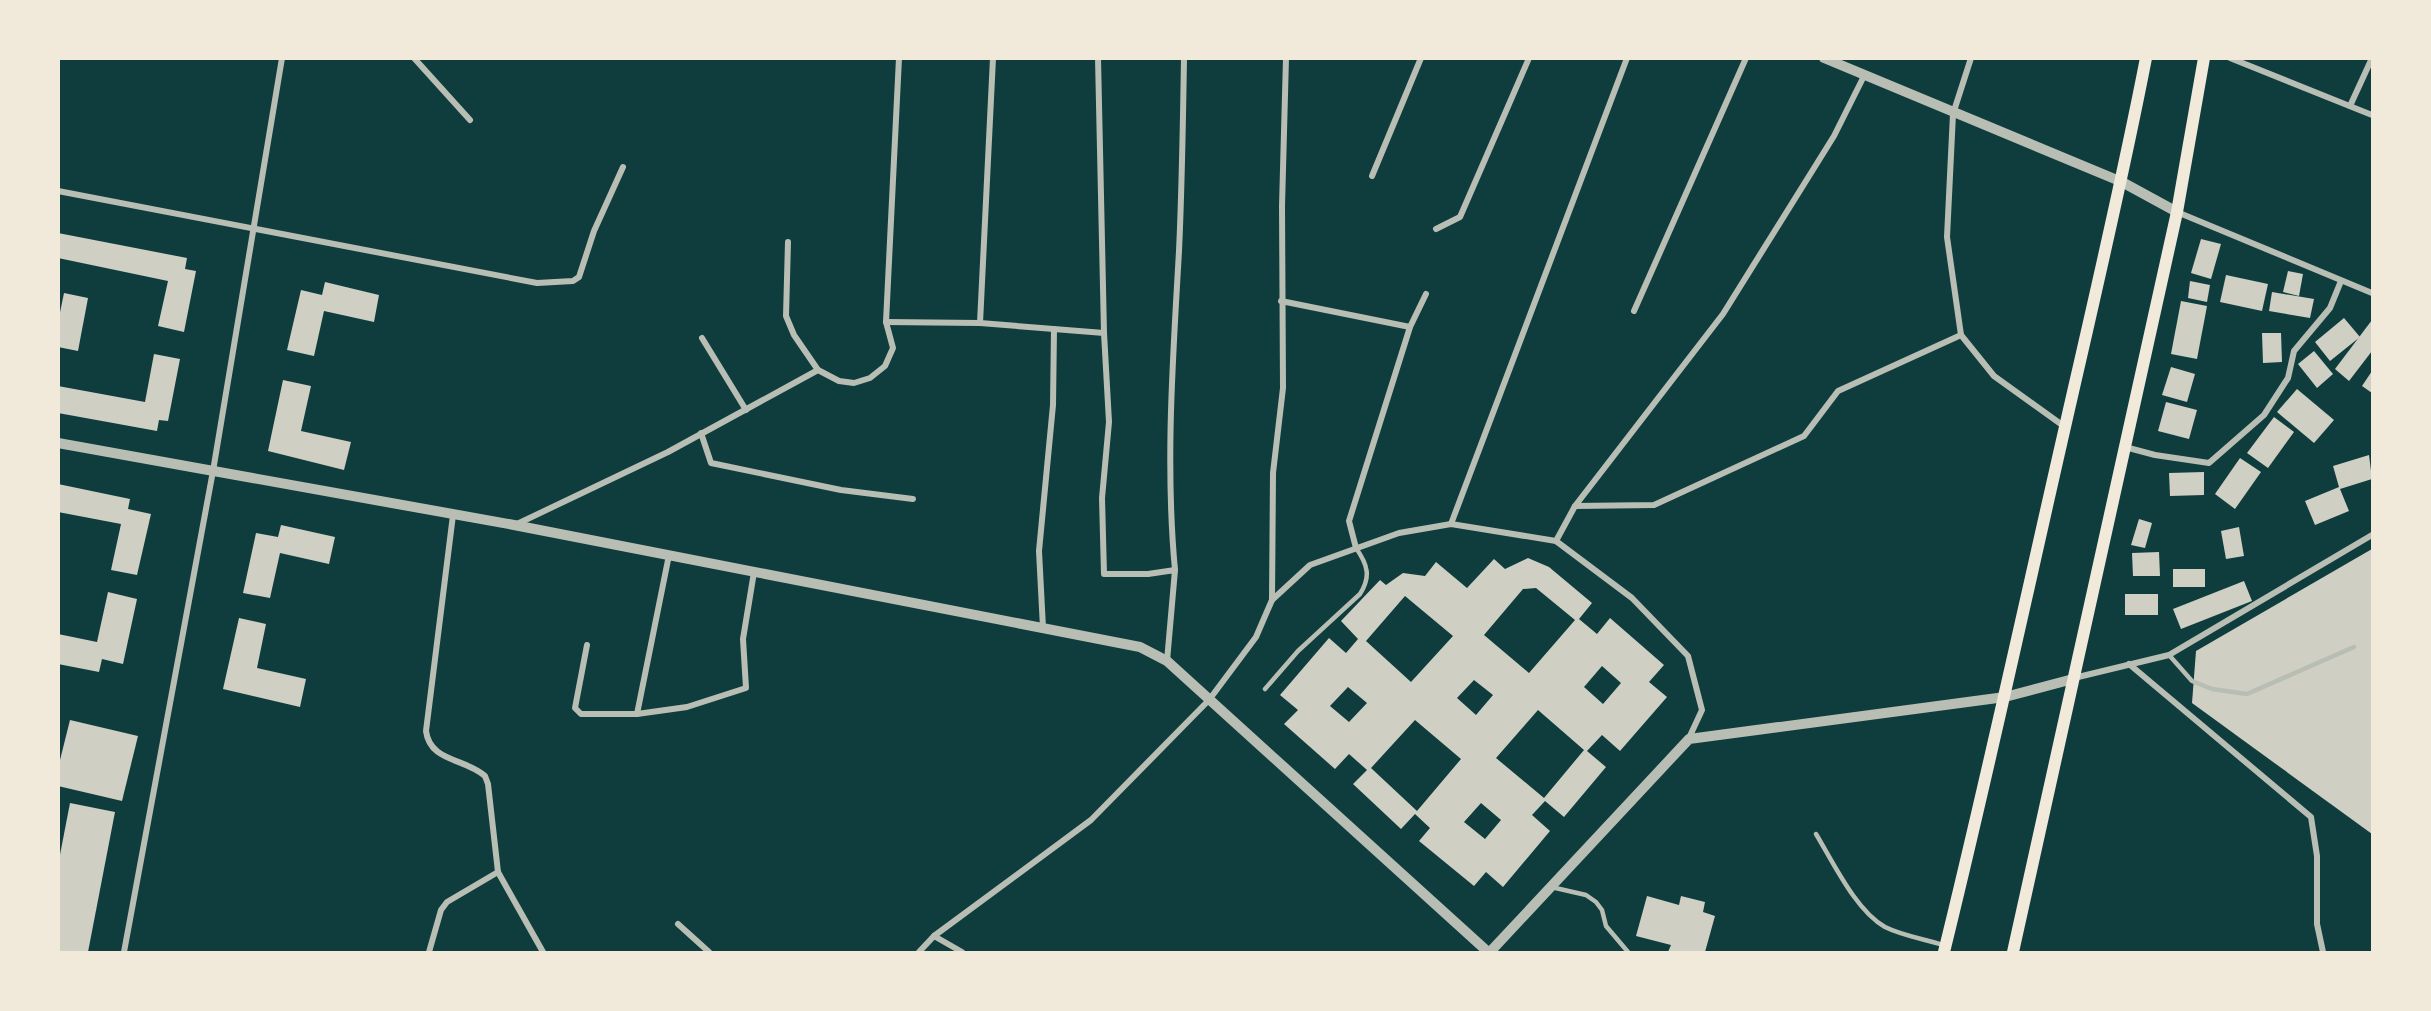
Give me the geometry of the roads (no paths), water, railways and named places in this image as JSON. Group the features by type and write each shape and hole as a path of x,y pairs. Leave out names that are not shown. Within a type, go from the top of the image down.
{"main road":[{"path":"1945,949 2006,697 2122,182 2146,58"},
{"path":"2013,952 2177,212 2204,58"}],"street":[{"path":"124,952 213,471 282,58"},
{"path":"414,58 470,120"},
{"path":"788,242 786,316 794,335 818,370 839,381 854,383 870,378 885,366 893,348 886,322 899,58"},
{"path":"980,323 993,58"},
{"path":"1098,58 1104,333 1109,422 1102,498 1104,574 1148,574 1174,570"},
{"path":"1167,661 1174,570 1169,513 1171,400 1179,246 1184,58"},
{"path":"919,952 934,936 1091,820 1209,700 1256,637 1272,600 1273,473 1283,388 1281,301 1286,58"},
{"path":"1372,176 1421,58"},
{"path":"1436,229 1461,217 1529,58"},
{"path":"1450,524 1627,58"},
{"path":"1634,310 1746,58"},
{"path":"1824,58 1953,114 2122,182 2177,212 2373,293"},
{"path":"1971,58 1953,114 1947,237 1961,335 1994,376 2065,427"},
{"path":"2230,58 2373,115"},
{"path":"2350,106 2372,58"},
{"path":"1556,541 1575,506 1723,314 1834,136 1864,76"},
{"path":"58,191 537,284 573,280 582,271 594,231 623,167"},
{"path":"2125,446 2155,455 2209,463 2264,415 2288,378 2294,351 2330,308 2341,281"},
{"path":"1356,548 1349,521 1410,327 1426,294"},
{"path":"1281,301 1410,327"},
{"path":"886,322 980,323 1104,333"},
{"path":"1043,628 1039,551 1053,405 1054,329"},
{"path":"1575,506 1654,505 1804,436 1838,391 1961,335"},
{"path":"702,338 746,410"},
{"path":"514,525 668,452 818,370"},
{"path":"701,433 711,463 841,490 912,499"},
{"path":"58,443 514,525 1140,647 1167,661 1489,952 1689,739 1702,710 1689,656 1632,598 1556,541 1450,524 1399,533 1310,565 1272,600"},
{"path":"453,515 426,731 428,744 484,776 488,783 498,872 543,952"},
{"path":"1689,739 2006,697 2169,655 2373,535"},
{"path":"637,714 669,555"},
{"path":"587,645 575,711 581,714 637,714 687,707 746,688 744,639 754,572"},
{"path":"2128,664 2311,817 2317,856 2318,924 2323,952"},
{"path":"429,952 441,910 447,902 498,872"},
{"path":"678,924 709,952"},
{"path":"934,936 962,952"}],"lane":[{"path":"1265,689 1298,651 1360,594 1367,583 1367,564 1356,548"},
{"path":"2169,655 2192,681 2212,689 2247,694 2354,647"},
{"path":"1816,834 1844,880 1872,918 1887,928 1945,949"},
{"path":"1551,887 1586,895 1596,902 1602,910 1606,926 1628,952"}]}
